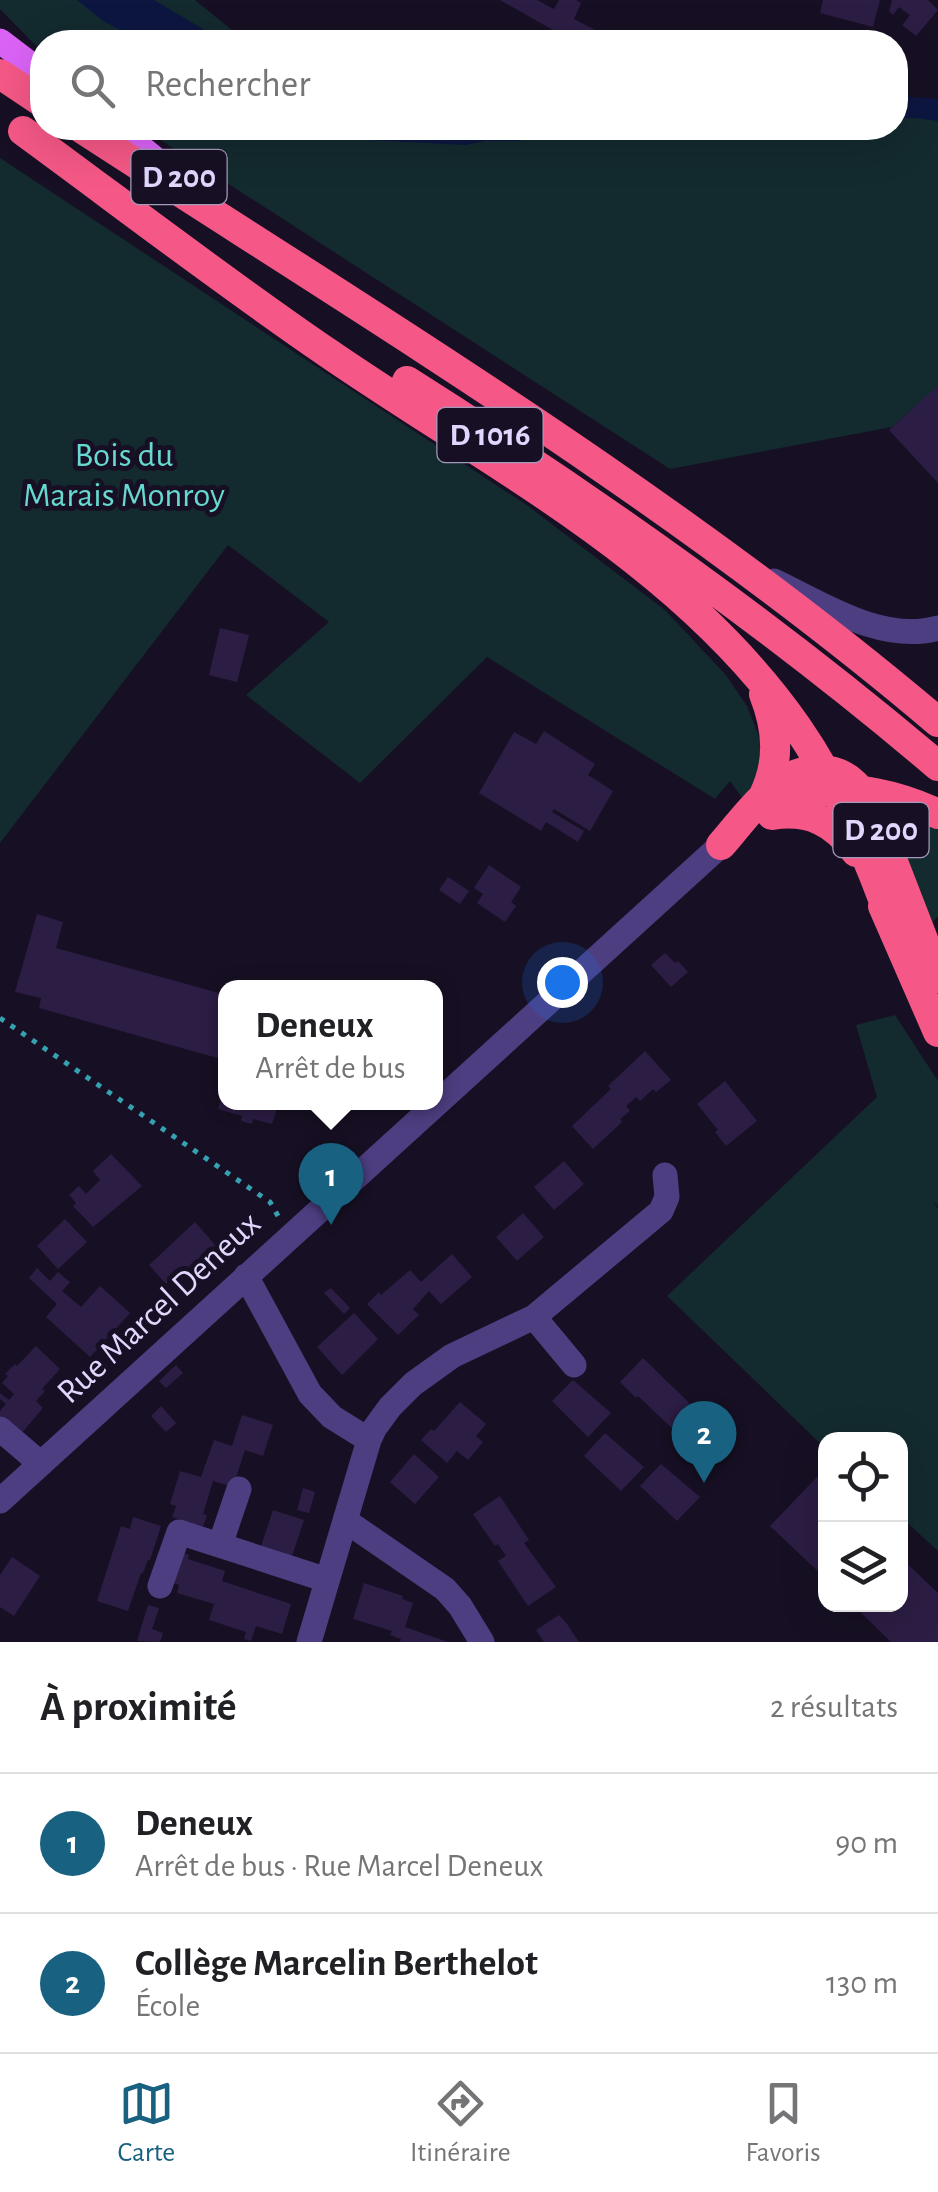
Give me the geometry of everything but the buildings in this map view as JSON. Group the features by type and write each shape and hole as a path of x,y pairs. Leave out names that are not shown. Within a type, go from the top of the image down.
{"highway":[{"path":"0,74 30,94"},
{"name":"D 200","path":"34,140 329,354 607,539 716,630 884,840 938,978"},
{"name":"D 1016","path":"37,140 630,529 783,640 938,766"},
{"name":"D 1016","path":"100,140 592,461 854,652 938,722"},
{"name":"D 200","path":"751,670 768,703 776,742 768,806"},
{"name":"D 200","path":"721,846 768,806 790,776 806,771 841,784 892,924 938,1032"},
{"path":"841,784 898,797 938,814"},
{"name":"D 200","path":"768,806 807,814 836,828 856,853 892,924"}],"main road":[{"path":"0,40 30,64"},
{"name":"D 200","path":"133,140 239,230"}],"street":[{"path":"738,565 856,620 894,632 938,628"},
{"name":"Rue Marcel Deneux","path":"443,1098 721,846"},
{"name":"Rue Marcel Deneux","path":"0,1500 429,1110"},
{"path":"309,1642 370,1440 390,1408 437,1366 534,1317 662,1210 667,1197 665,1175"},
{"path":"246,1276 310,1394 332,1417 370,1440"},
{"path":"534,1317 574,1365"},
{"path":"0,1429 40,1464"},
{"path":"220,1545 239,1489"},
{"path":"346,1521 445,1589 482,1642"},
{"path":"160,1586 179,1532 327,1580"}],"path":[{"path":"0,1018 270,1202 290,1236"}],"green space":[{"path":"0,0 195,0 232,30 30,30 30,40 0,9"},
{"path":"908,114 938,118 938,386 892,427 670,469 161,140 908,140"},
{"name":"Bois du Marais Monroy","path":"0,158 528,506 665,610 725,674 747,706 761,752 760,772 743,799 730,781 715,799 487,657 360,783 246,695 329,622 228,545 0,843"},
{"path":"879,802 938,822 938,916 932,923"},
{"path":"895,1015 938,1081 938,1206 933,1202 938,1209 938,1551 908,1523 908,1432 818,1432 818,1441 667,1296 877,1097 856,1025"}],"shaded area":[{"path":"77,0 154,0 205,30 120,30"},
{"path":"908,97 938,99 938,121 908,118"},
{"path":"368,140 522,140 466,145"}],"place":[{"name":"Deneux","path":"331,1225"},
{"name":"Collège Marcelin Berthelot","path":"704,1483"}]}
